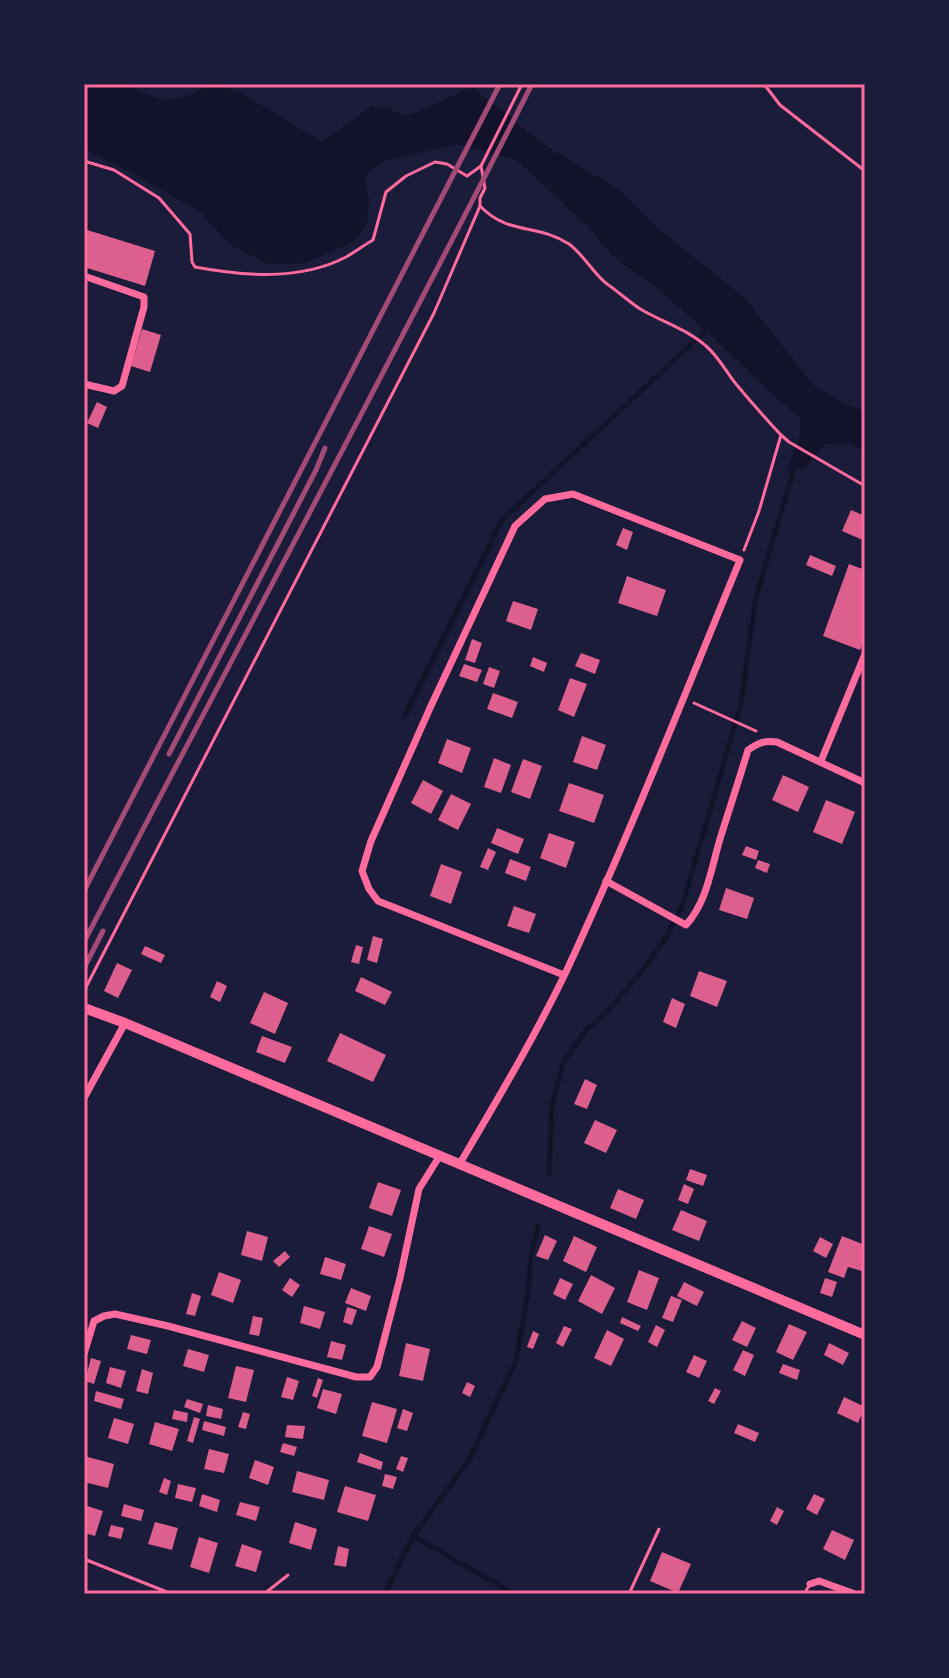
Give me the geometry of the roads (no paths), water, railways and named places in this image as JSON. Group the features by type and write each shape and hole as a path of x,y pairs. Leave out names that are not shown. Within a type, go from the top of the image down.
{"main road":[{"path":"84,1008 865,1335"}],"street":[{"path":"84,276 144,297 122,386 114,391 84,384"},
{"path":"459,1165 509,1082 564,975 740,560 573,494 545,499 515,526 371,841 362,871 378,901 564,975"},
{"path":"821,761 865,654"},
{"path":"606,881 684,926 693,918 706,892 748,750 756,744 777,742 865,783"},
{"path":"84,1098 125,1023"},
{"path":"84,1354 94,1321 115,1314 356,1377 370,1377 377,1367 419,1189 439,1157"},
{"path":"810,1584 819,1581 855,1594"}],"lane":[{"path":"629,1594 659,1529"},
{"path":"84,1559 172,1594"},
{"path":"264,1594 288,1575"},
{"path":"804,1594 810,1584"}],"waterway":[{"path":"405,715 501,521 711,326"},
{"path":"549,1174 552,1106 563,1063 586,1030 606,1013 645,967 667,936 682,906 741,704 755,601 795,465"},
{"path":"385,1594 413,1536 469,1460 516,1361 529,1286 530,1260 538,1226"},
{"path":"413,1536 514,1594"}],"railway":[{"path":"84,891 500,84"},
{"path":"84,942 532,84"},
{"path":"169,754 325,448"},
{"path":"84,968 103,931"}]}
